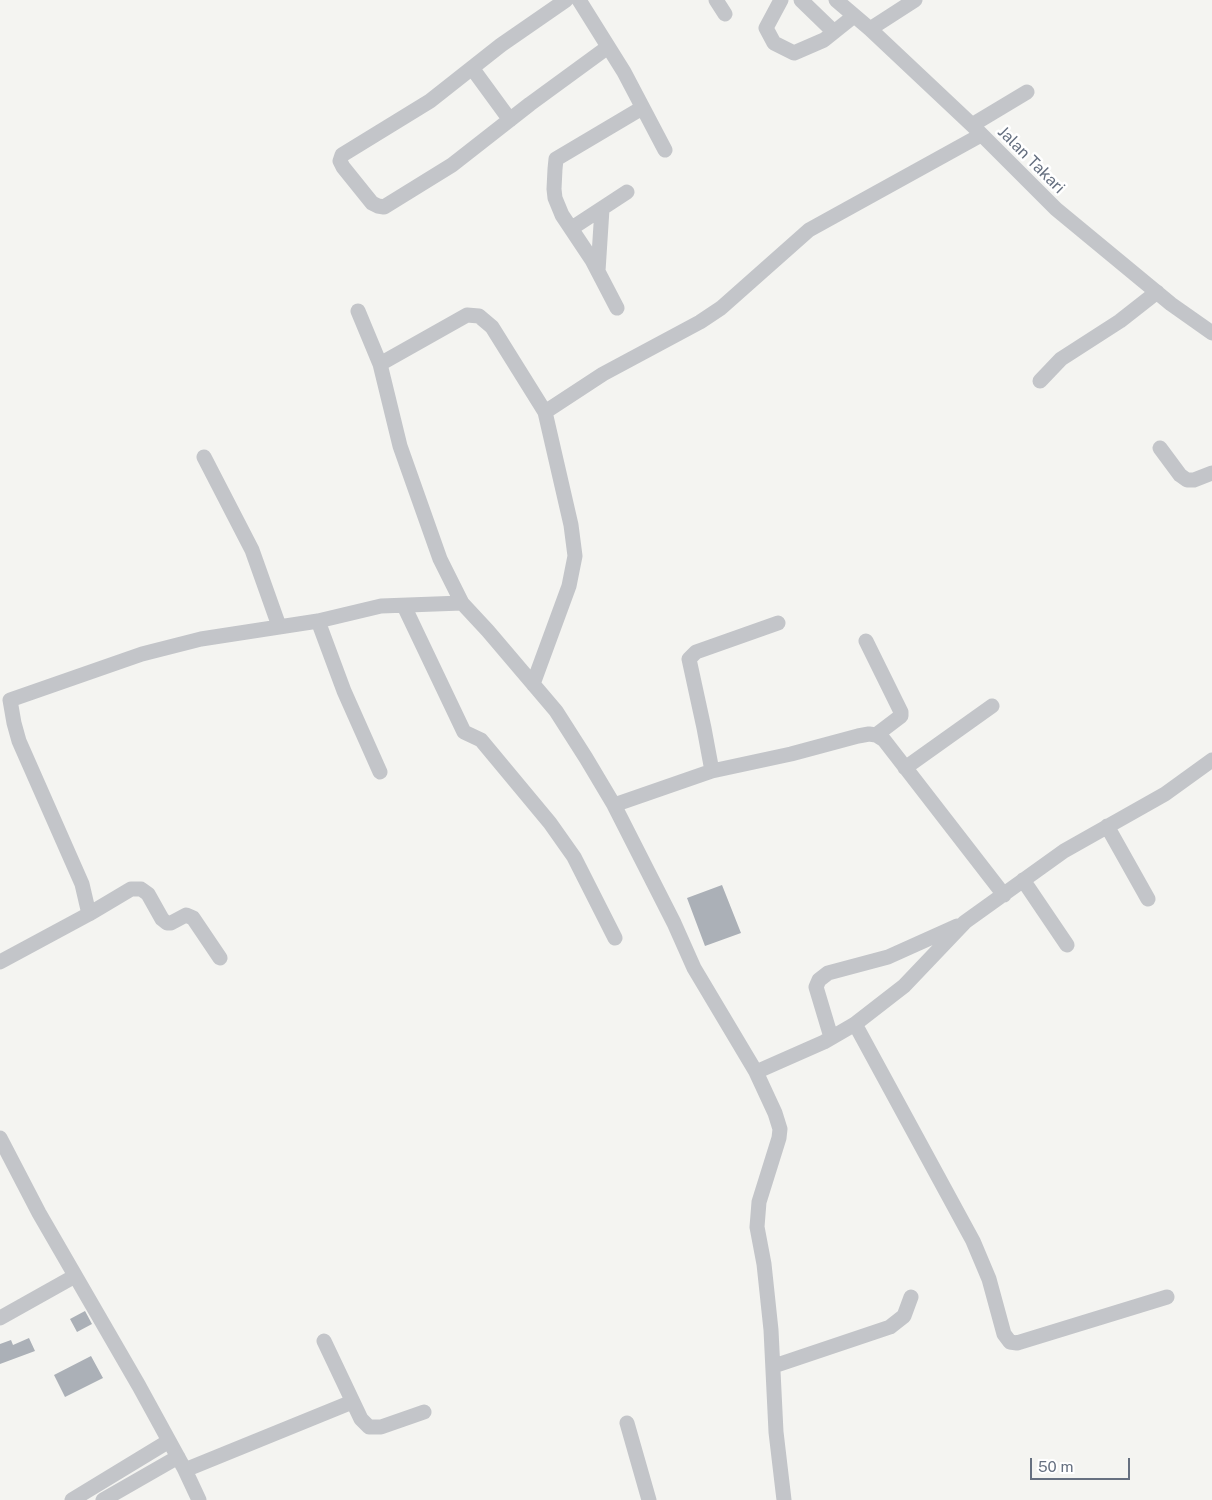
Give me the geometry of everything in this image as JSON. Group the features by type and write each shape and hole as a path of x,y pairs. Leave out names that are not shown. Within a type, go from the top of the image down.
{"street":[{"path":"566,0 501,45 430,101 342,155 340,161 343,166 372,203 384,206 452,165 530,104 608,47"},
{"path":"579,0 624,72 665,150"},
{"path":"716,0 725,14"},
{"path":"781,0 766,28 774,43 794,53 824,40 854,16"},
{"path":"801,0 834,32"},
{"name":"Jalan Takari","path":"836,0 977,130 1056,209 1157,292 1212,333"},
{"path":"870,30 915,0"},
{"path":"472,68 510,120"},
{"path":"545,412 603,374 700,322 721,308 808,230 977,130 1027,92"},
{"path":"617,308 598,271 562,215 555,198 556,159 642,108"},
{"path":"572,228 627,192"},
{"path":"598,271 602,209"},
{"path":"1040,381 1061,359 1120,321 1157,292"},
{"path":"358,311 380,364 400,446 440,559 462,603 556,711 614,805 674,923 694,968 756,1072 775,1113 780,1129 780,1138 757,1214 757,1227 767,1288 774,1366 776,1432 784,1500"},
{"path":"380,364 467,315 479,316 492,327 545,412 571,525 575,556 569,586 533,684"},
{"path":"1160,448 1180,475 1187,480 1194,480 1212,472"},
{"path":"204,457 252,550 279,626"},
{"path":"89,914 82,884 19,741 5,700 142,654 201,639 318,621 381,606 462,603"},
{"path":"404,606 464,732 482,740 550,823 574,857 615,938"},
{"path":"318,621 344,691 380,772"},
{"path":"712,771 689,659 696,652 778,623"},
{"path":"866,640 902,712 900,716 876,735"},
{"path":"905,768 992,706"},
{"path":"614,805 712,771 791,754 858,736 876,735 884,740 1004,895"},
{"path":"756,1072 796,1056 855,1024 904,986 966,922 1064,851 1165,794 1212,760"},
{"path":"1107,826 1148,899"},
{"path":"1024,880 1067,945"},
{"path":"0,962 131,889 141,889 148,894 164,921 171,924 186,915 193,918 220,958"},
{"path":"831,1037 816,987 819,980 828,973 888,957 966,922"},
{"path":"855,1024 973,1241 989,1280 1004,1334 1010,1342 1017,1343 1167,1297"},
{"path":"0,1138 39,1213 169,1441 199,1500"},
{"path":"0,1318 75,1276"},
{"path":"774,1366 890,1327 904,1316 911,1297"},
{"path":"324,1341 352,1402 361,1419 369,1427 381,1426 424,1412"},
{"path":"103,1500 181,1464 352,1402"},
{"path":"627,1423 649,1500"},
{"path":"72,1500 169,1441"}],"building":[{"path":"722,885 741,933 705,946 687,898"},
{"path":"85,1311 92,1324 77,1332 70,1319"},
{"path":"29,1338 35,1351 0,1364 0,1344 11,1340 13,1345"},
{"path":"91,1356 103,1378 65,1397 54,1375"}]}
